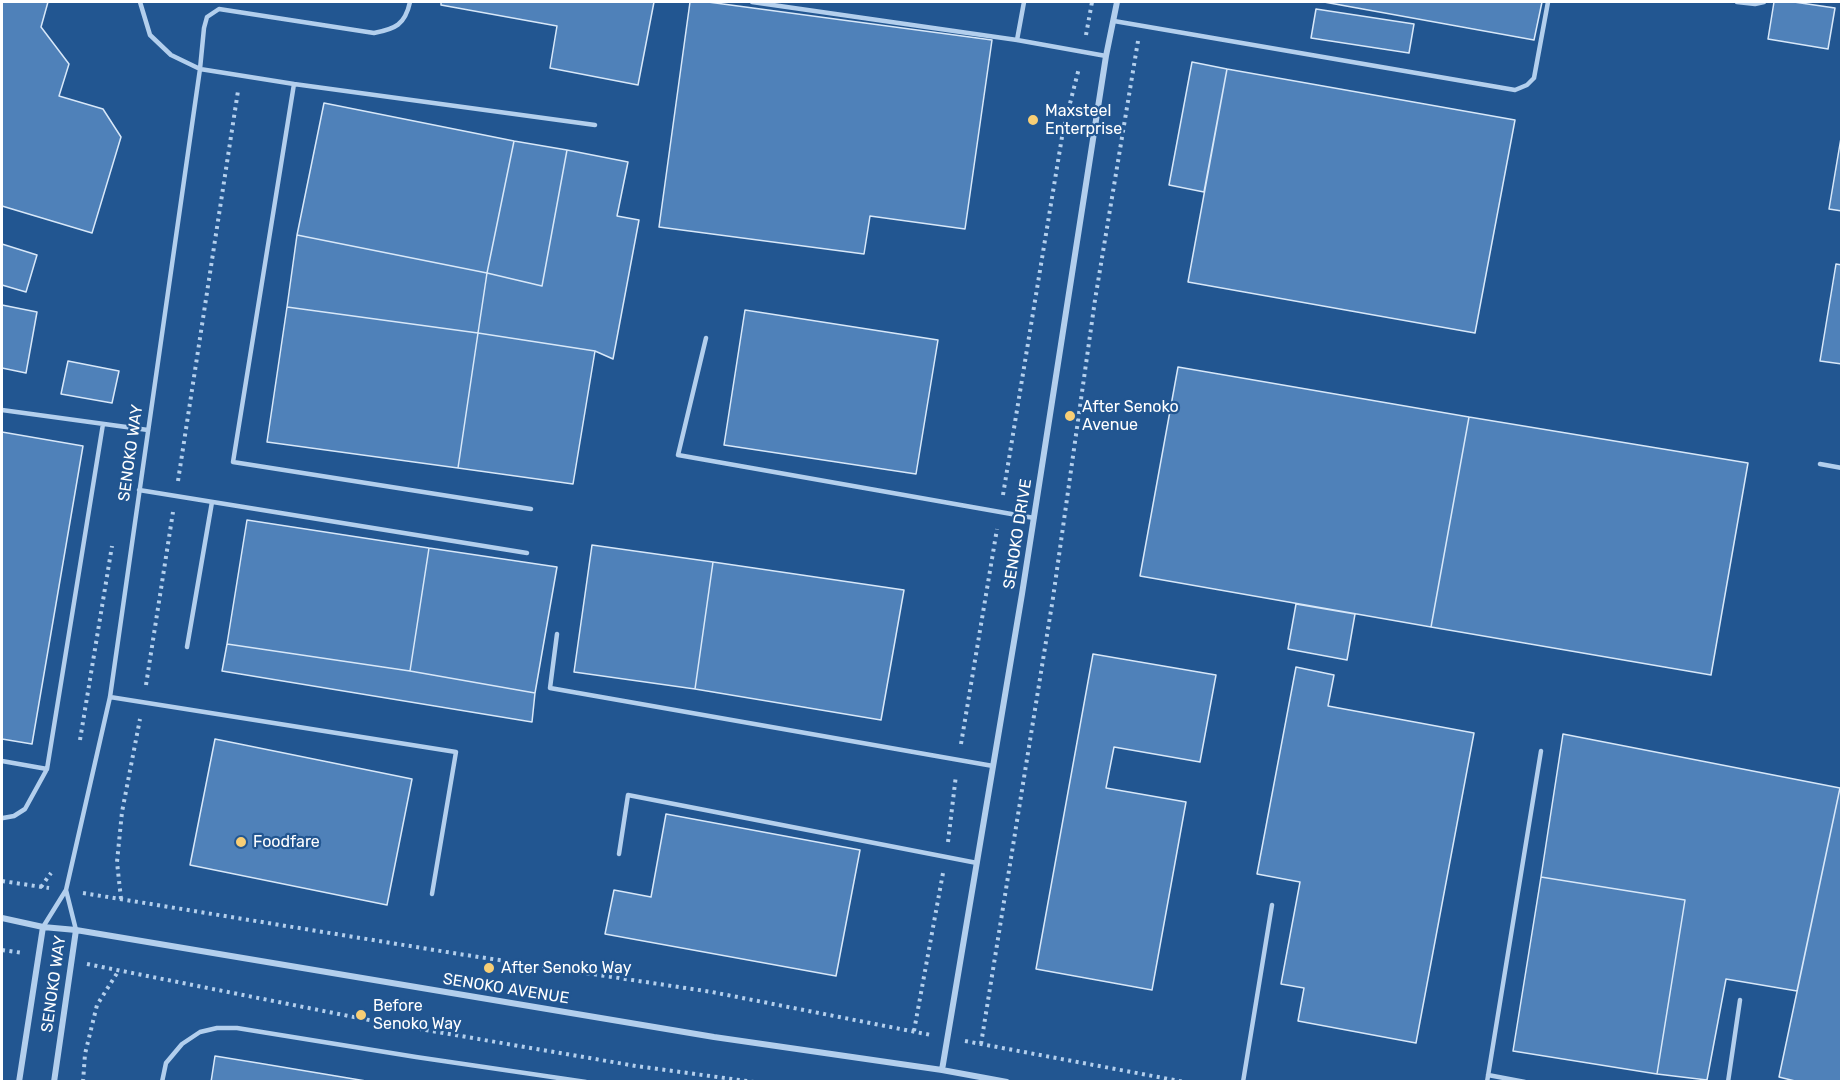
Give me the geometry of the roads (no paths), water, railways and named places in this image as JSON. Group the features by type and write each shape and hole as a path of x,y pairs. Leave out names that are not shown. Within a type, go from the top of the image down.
{"street":[{"name":"SENOKO DRIVE","path":"942,1070 1034,518 1106,56 1117,2"},
{"name":"SENOKO AVENUE","path":"2,918 43,927 76,930 681,1032 942,1070 977,1079 1007,1082"},
{"name":"SENOKO WAY","path":"19,1082 43,927"},
{"name":"SENOKO WAY","path":"54,1082 76,930"}],"lane":[{"path":"140,2 150,35 171,55 200,69 595,126"},
{"name":"SENOKO WAY","path":"43,927 66,890 110,697 207,17 219,9 374,33 391,29 402,22 410,2"},
{"path":"752,2 1017,40 1106,56"},
{"path":"1017,40 1024,2"},
{"path":"1114,21 1515,90 1527,85 1534,78 1548,2"},
{"path":"1737,2 1755,4 1764,2"},
{"path":"294,84 233,462 531,509"},
{"path":"706,338 678,455 1034,518"},
{"path":"2,410 147,430"},
{"path":"3,818 14,816 25,809 47,769 103,424"},
{"path":"1820,464 1842,468"},
{"path":"139,490 527,553"},
{"path":"187,647 212,502"},
{"path":"557,634 550,688 993,766"},
{"path":"110,697 456,752 432,894"},
{"path":"1487,1082 1541,751"},
{"path":"2,761 47,769"},
{"path":"619,854 628,795 977,862"},
{"name":"SENOKO WAY","path":"66,890 76,930"},
{"path":"1243,1082 1272,905"},
{"path":"1728,1082 1740,1000"},
{"path":"162,1082 166,1063 182,1044 200,1032 217,1028 237,1028 586,1082"},
{"path":"1488,1075 1525,1082"}],"place":[{"name":"Maxsteel Enterprise","path":"1033,120"},
{"name":"After Senoko Avenue","path":"1070,416"},
{"name":"Foodfare","path":"241,842"},
{"name":"After Senoko Way","path":"489,968"},
{"name":"Before Senoko Way","path":"361,1015"}]}
